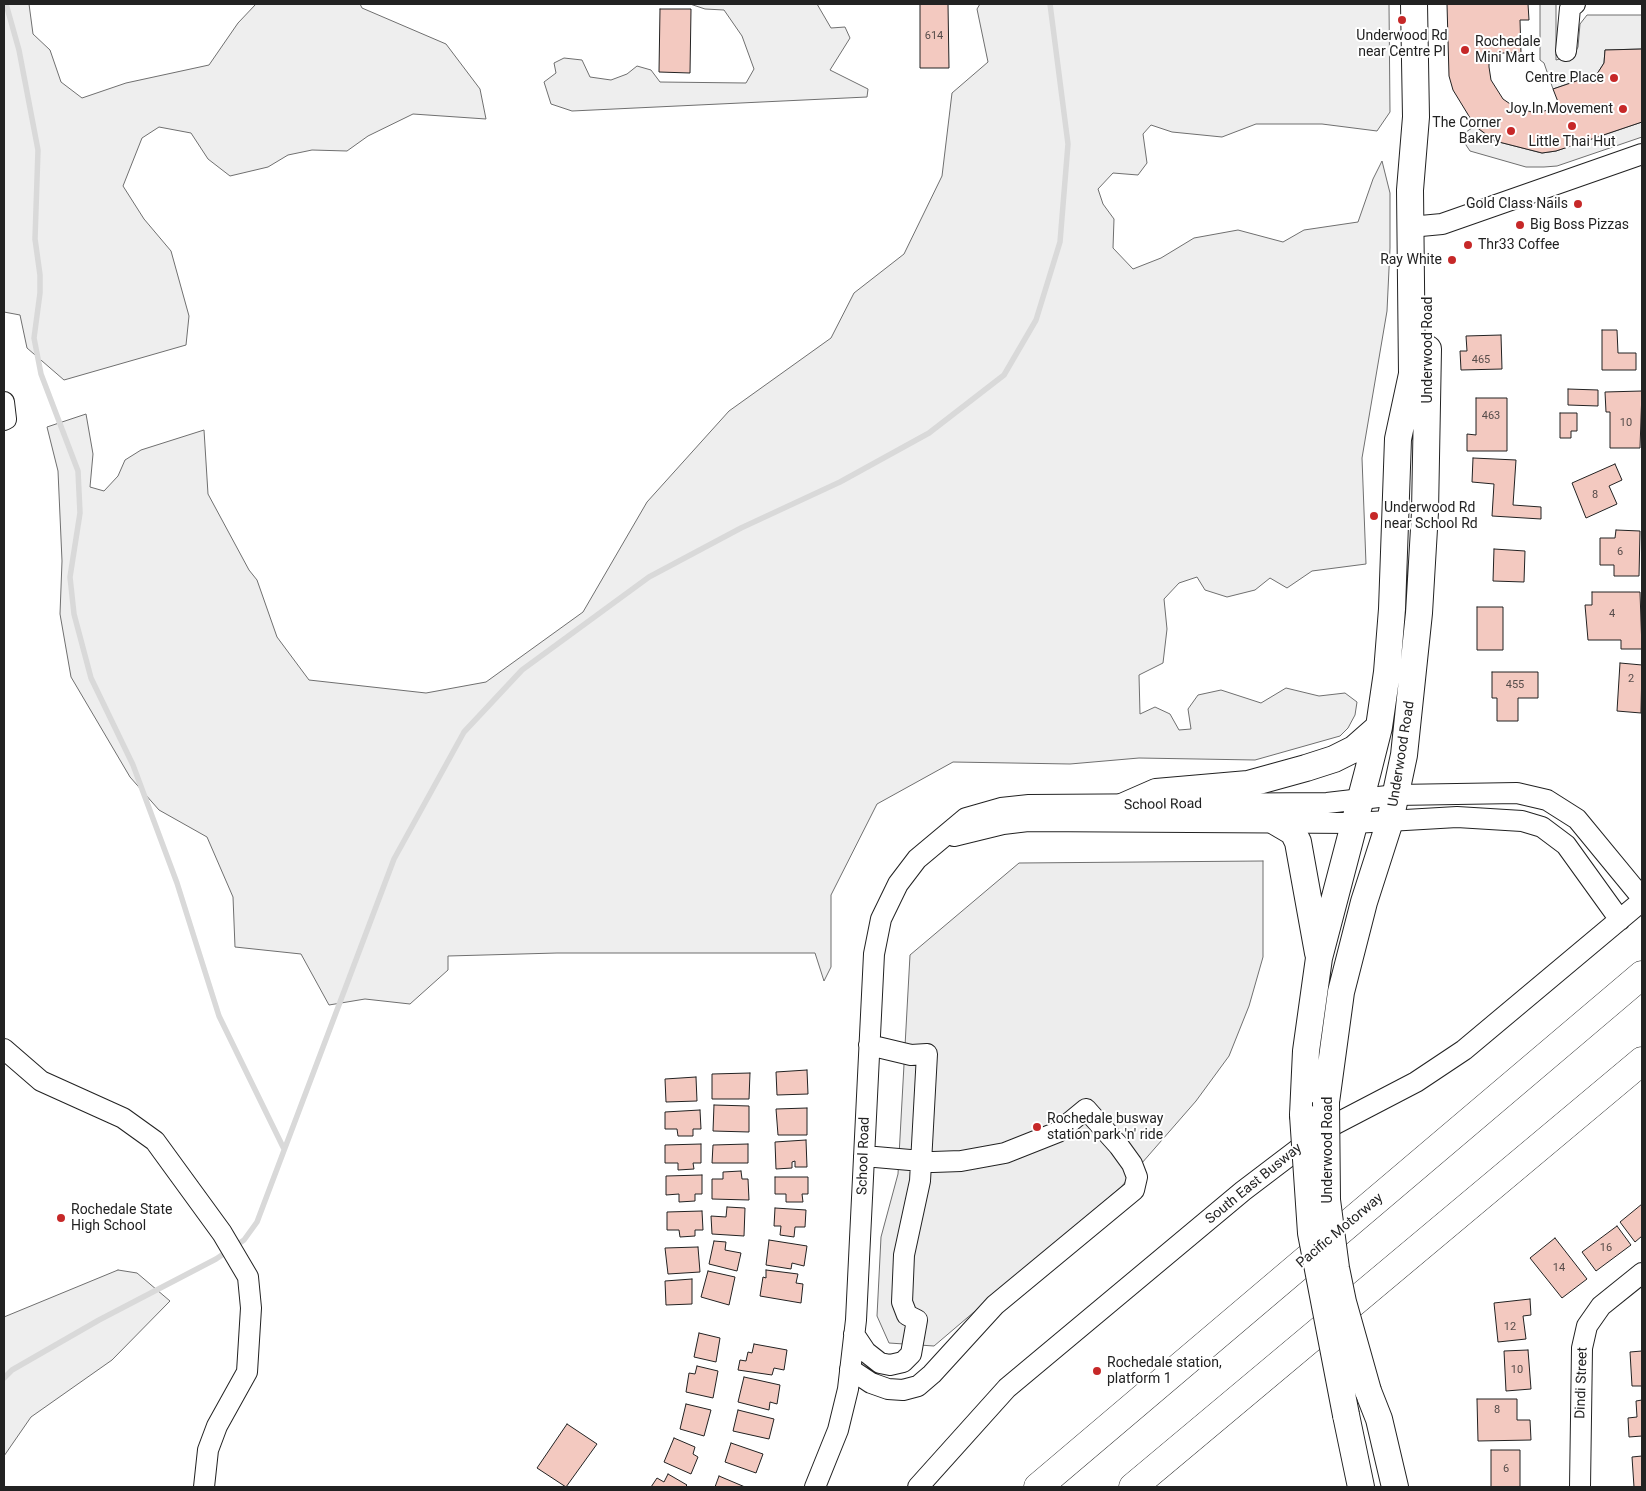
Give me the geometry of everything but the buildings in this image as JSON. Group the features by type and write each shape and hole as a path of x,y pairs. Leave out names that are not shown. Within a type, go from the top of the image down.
{"highway":[{"name":"Pacific Motorway","path":"1038,1487 1642,976"},
{"path":"1133,1487 1642,1061"}],"main road":[{"name":"Underwood Road","path":"1396,1487 1379,1419 1368,1390 1343,1302 1336,1268 1326,1200 1326,1102 1341,992 1364,902 1390,821 1404,755 1412,691 1425,512 1428,388 1419,227 1410,165 1416,117 1414,4"},
{"name":"Underwood Road","path":"1361,1487 1311,1233 1303,1115 1306,1051 1319,958 1378,727 1386,672 1392,609 1398,439 1412,374 1428,4"},
{"path":"1124,806 1156,792 1248,784 1306,768 1334,759 1354,749 1378,727"},
{"path":"1276,822 1293,832 1298,842 1319,958"}],"street":[{"path":"1566,51 1570,8 1575,4"},
{"path":"1419,227 1442,224 1642,154"},
{"name":"South East Busway","path":"918,1487 1007,1388 1243,1191 1322,1130 1416,1082 1464,1050 1642,900 1577,819 1547,800 1517,793 1396,795"},
{"name":"School Road","path":"940,840 1003,824 1028,821 1276,822 1357,811 1396,795"},
{"name":"School Road","path":"815,1487 838,1430 850,1369 854,1334 874,954 881,919 898,884 917,858 966,818 1001,808 1028,805 1124,806 1327,803 1390,821"},
{"path":"1390,821 1458,817 1489,818 1522,821 1542,827 1566,845 1620,920"},
{"path":"854,1334 866,1352 880,1363 890,1365 903,1362 911,1354 917,1320 907,1315 902,1302 904,1255 917,1203 922,1161 927,1054 912,1055 869,1045"},
{"path":"4,1049 41,1081 123,1118 155,1141 222,1233 248,1277 251,1308 247,1372 217,1426 211,1442 204,1487"},
{"path":"850,1369 871,1383 888,1389 903,1390 918,1386 932,1374 995,1305 1134,1190 1137,1177 1132,1164 1086,1109 1058,1132 1005,1154 961,1161 922,1161 864,1156"},
{"name":"Dindi Street","path":"1580,1487 1582,1348 1587,1326 1601,1306 1642,1273"}],"shaded area":[{"path":"4,4 29,4 33,34 50,50 61,82 82,98 126,83 209,65 238,23 256,4 360,4 362,8 446,44 480,89 486,119 413,114 368,136 347,151 312,150 288,155 268,167 230,176 208,159 191,133 159,127 142,138 123,186 144,219 171,251 189,316 186,345 64,380 27,348 20,315 4,312"},
{"path":"690,4 817,4 831,28 845,27 850,38 830,70 868,89 867,97 572,111 551,104 544,82 556,73 554,63 564,58 582,60 590,77 611,80 627,74 637,66 651,70 660,82 746,83 754,69 742,36 724,10 705,9"},
{"path":"980,4 1389,4 1390,112 1377,131 1322,124 1256,124 1222,137 1172,132 1151,125 1143,134 1147,163 1138,175 1113,173 1098,189 1103,204 1114,219 1113,248 1133,269 1161,258 1194,238 1238,230 1283,242 1304,230 1358,222 1373,179 1382,161 1390,193 1390,248 1387,311 1362,458 1366,564 1312,571 1287,588 1270,578 1255,590 1227,597 1205,590 1197,577 1179,583 1164,599 1167,629 1163,663 1139,675 1140,714 1155,707 1170,714 1179,730 1191,729 1188,709 1198,695 1221,690 1261,703 1286,688 1319,696 1345,693 1357,702 1355,715 1348,728 1340,736 1255,760 1139,758 1070,764 953,762 877,804 831,895 831,967 824,981 815,953 557,953 448,956 448,970 410,1004 365,999 329,1005 301,954 235,947 233,897 207,837 159,810 130,777 71,677 60,614 62,561 58,471 47,427 86,414 93,454 90,487 104,491 118,476 125,460 141,450 204,430 208,494 249,570 257,580 277,637 309,680 426,693 486,682 583,612 647,502 729,411 831,338 854,293 904,254 942,176 952,93 988,62 977,9"},
{"path":"1540,4 1556,4 1556,60 1574,55 1578,47 1580,24 1587,15 1642,15 1642,49 1605,50 1604,63 1597,74 1553,89 1544,63 1540,60"},
{"path":"1642,122 1642,137 1557,166 1544,167 1526,167 1470,151 1460,136 1475,126 1495,141 1542,153 1556,151"},
{"name":"Rochedale busway station park 'n' ride","path":"1263,861 1263,957 1249,1006 1229,1056 1196,1101 1121,1187 934,1346 889,1343 877,1316 881,1237 898,1174 910,955 1019,863"},
{"path":"118,1270 137,1273 170,1301 112,1360 31,1417 4,1456 4,1317"}],"waterway":[{"path":"6,4 19,50 38,150 35,239 40,275 40,293 34,338 41,374 78,471 80,513 70,577 74,614 91,678 133,765 177,883 219,1016 284,1149"},
{"path":"4,1378 12,1370 99,1320 216,1259 244,1240 257,1222 394,859 464,732 522,670 649,577 741,528 840,482 929,433 1004,375 1036,320 1060,242 1068,144 1050,4"}],"place":[{"name":"Underwood Rd near Centre Pl","path":"1402,20"},
{"name":"Rochedale Mini Mart","path":"1465,50"},
{"name":"Centre Place","path":"1614,78"},
{"name":"Joy In Movement","path":"1623,109"},
{"name":"Little Thai Hut","path":"1572,126"},
{"name":"The Corner Bakery","path":"1511,131"},
{"name":"Gold Class Nails","path":"1578,204"},
{"name":"Big Boss Pizzas","path":"1520,225"},
{"name":"Thr33 Coffee","path":"1468,245"},
{"name":"Ray White","path":"1452,260"},
{"name":"Underwood Rd near School Rd","path":"1374,516"},
{"name":"Rochedale busway station park 'n' ride","path":"1037,1127"},
{"name":"Rochedale State High School","path":"61,1218"},
{"name":"Rochedale station, platform 1","path":"1097,1371"}]}
